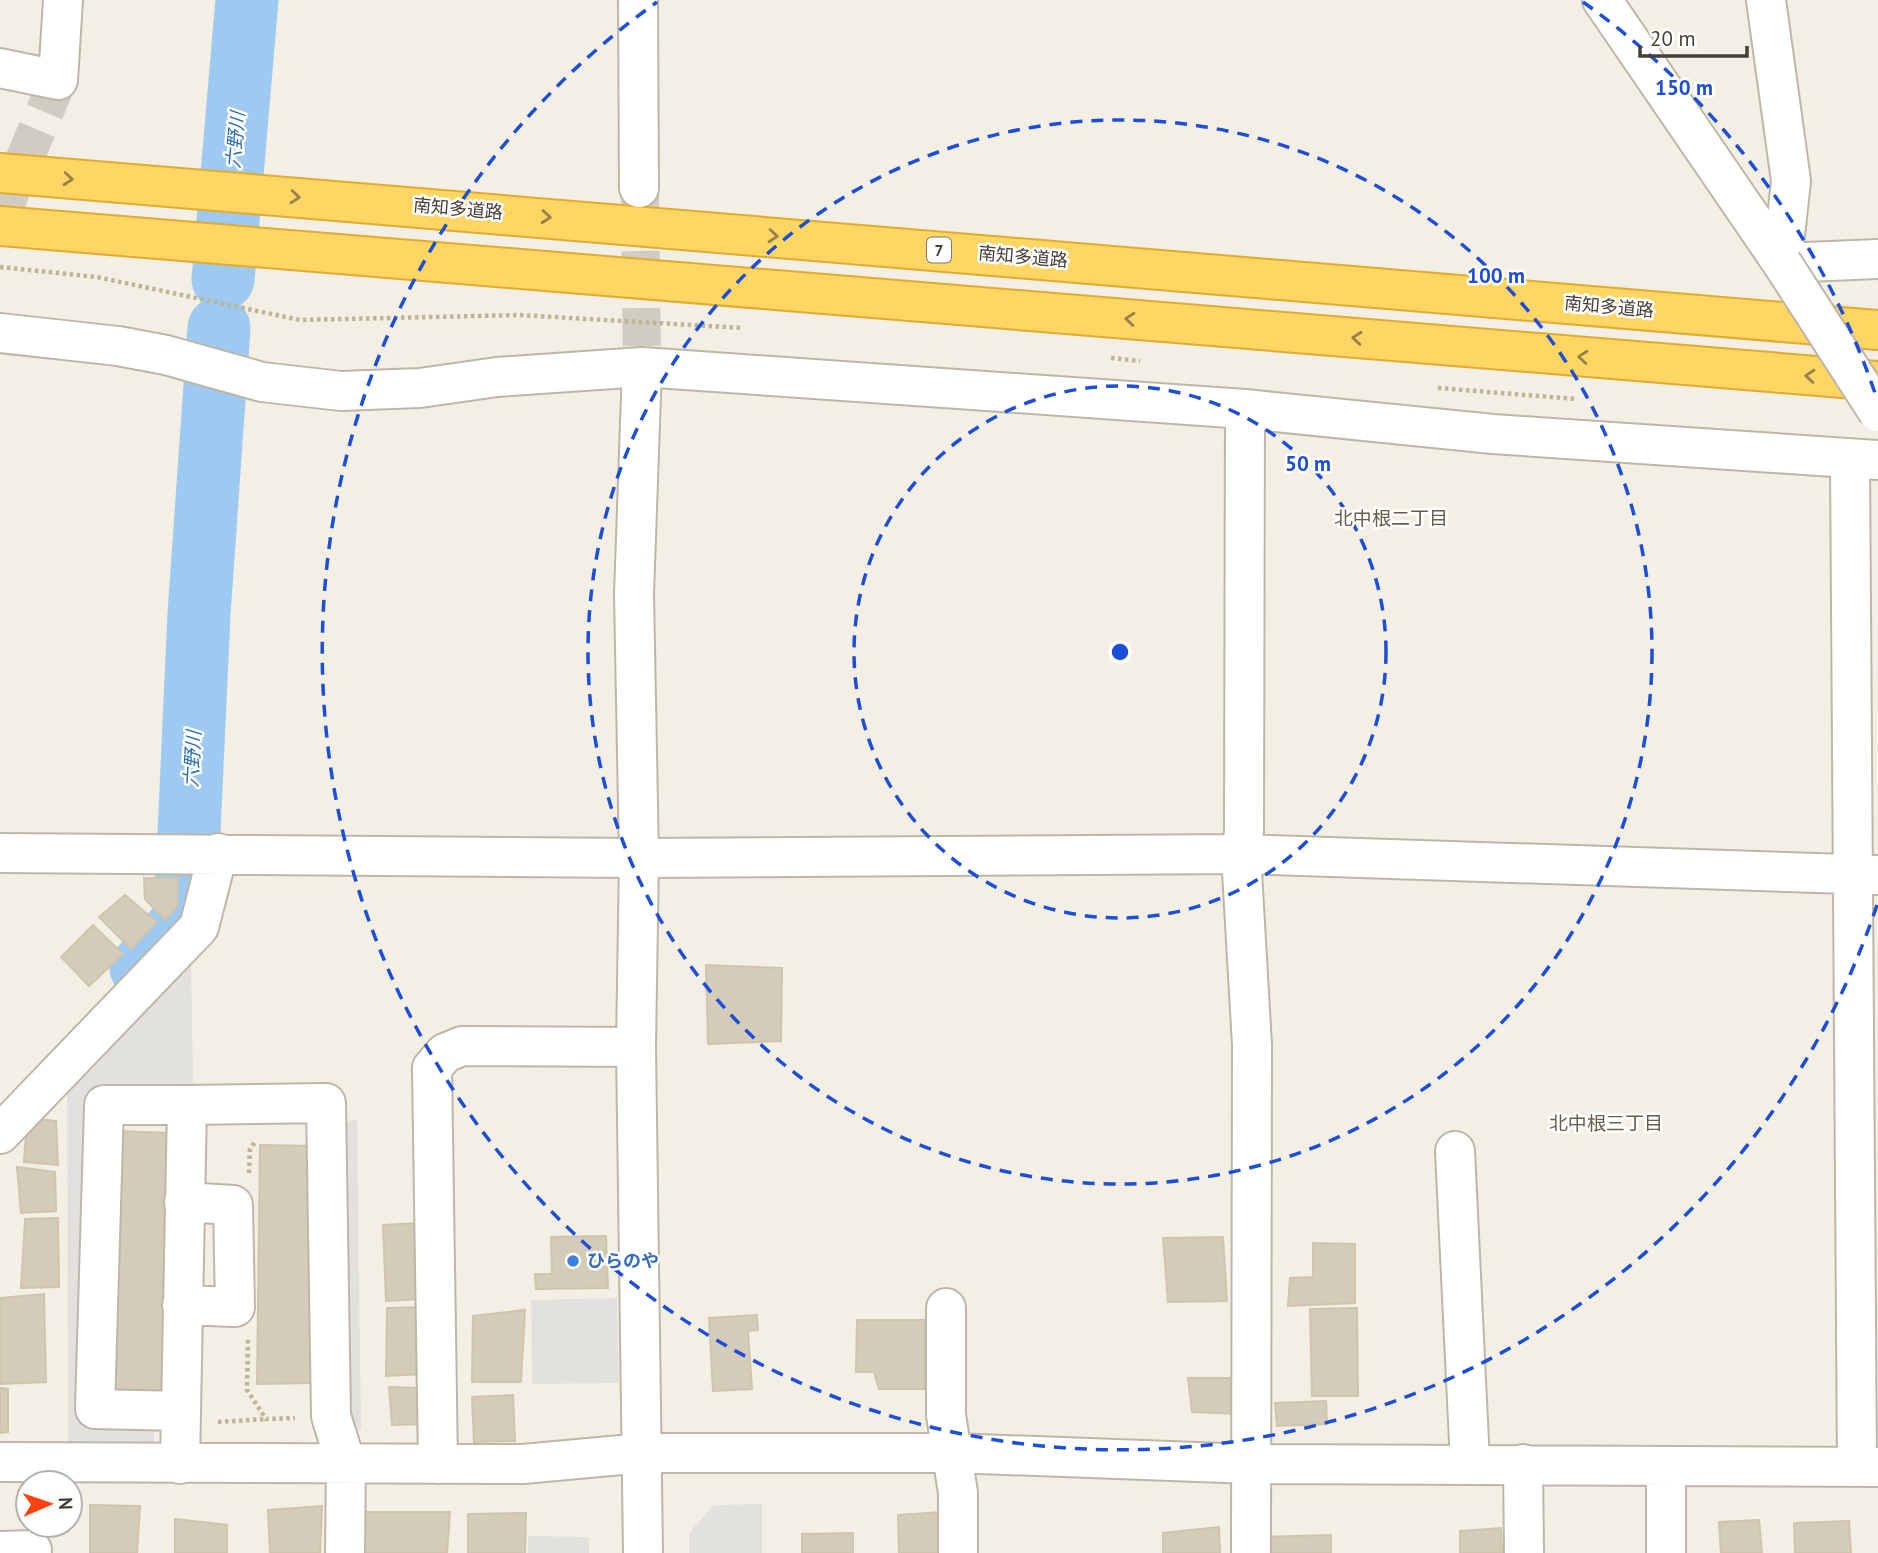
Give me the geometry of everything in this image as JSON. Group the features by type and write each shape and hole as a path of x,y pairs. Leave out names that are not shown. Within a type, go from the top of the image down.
{"highway":[{"name":"南知多道路","path":"0,173 1878,330"},
{"path":"0,226 1878,381"}],"street":[{"path":"0,68 58,80 63,0"},
{"path":"638,0 639,188"},
{"path":"1602,0 1782,263 1878,412"},
{"path":"1766,0 1791,181 1782,263"},
{"path":"1782,263 1878,260"},
{"path":"0,333 118,346 166,355 262,382 341,391 420,388 497,377 642,367 1245,409 1493,434 1864,461 1868,1467 1251,1464 952,1452 643,1453 523,1464 180,1464 24,1469"},
{"path":"642,367 634,594 639,858 636,1046 643,1553"},
{"path":"1245,409 1241,854 1252,1045 1251,1553"},
{"path":"0,853 639,858 1241,854 1866,876"},
{"path":"0,1134 67,1050 134,980 199,927 204,853"},
{"path":"438,1464 432,1068 445,1053 462,1046 636,1046"},
{"path":"180,1417 95,1409 104,1105 326,1103 331,1416 346,1464 345,1553"},
{"path":"180,1464 187,1105"},
{"path":"1455,1151 1470,1463"},
{"path":"182,1305 234,1307 233,1205 184,1202"},
{"path":"946,1308 946,1415 958,1493 958,1553"},
{"path":"1523,1464 1524,1553"},
{"path":"1666,1467 1666,1553"}],"path":[{"path":"180,1417 266,1419"}],"shaded area":[{"path":"191,952 193,1083 99,1089 154,1417 154,1444 68,1445 67,1088"},
{"path":"357,1119 361,1429 342,1440 333,1125"},
{"path":"617,1298 619,1383 532,1384 531,1300"},
{"path":"762,1504 762,1553 689,1553 689,1533 714,1505"},
{"path":"528,1536 589,1537 589,1553 528,1553"}],"building":[{"path":"144,878 178,878 177,907 165,920 145,899"},
{"path":"125,895 157,922 131,949 99,917"},
{"path":"93,925 123,954 89,986 61,957"},
{"path":"706,965 782,968 781,1041 708,1044"},
{"path":"27,1118 56,1121 58,1165 24,1162"},
{"path":"115,1131 171,1133 163,1397 110,1395"},
{"path":"260,1145 315,1146 311,1383 257,1384"},
{"path":"17,1167 55,1172 56,1211 21,1213"},
{"path":"58,1218 59,1287 21,1288 25,1219"},
{"path":"420,1223 423,1299 386,1301 383,1225"},
{"path":"606,1236 608,1288 536,1289 535,1274 552,1274 551,1237"},
{"path":"1223,1237 1227,1301 1168,1302 1163,1238"},
{"path":"1313,1243 1355,1244 1355,1303 1288,1306 1290,1278 1313,1277"},
{"path":"44,1294 46,1382 0,1384 0,1298"},
{"path":"421,1307 425,1374 386,1376 387,1308"},
{"path":"1357,1308 1358,1396 1312,1396 1310,1309"},
{"path":"525,1310 521,1382 472,1382 473,1316"},
{"path":"757,1315 758,1330 748,1331 752,1389 713,1391 709,1318"},
{"path":"857,1320 925,1320 924,1389 879,1389 874,1372 856,1372"},
{"path":"1188,1378 1240,1378 1240,1414 1192,1412"},
{"path":"389,1387 423,1388 427,1424 392,1425"},
{"path":"0,1388 8,1389 8,1432 0,1433"},
{"path":"513,1395 515,1441 474,1442 472,1397"},
{"path":"1326,1401 1327,1424 1277,1426 1275,1403"},
{"path":"90,1505 140,1506 137,1553 90,1553"},
{"path":"322,1506 320,1553 270,1553 268,1510"},
{"path":"362,1512 450,1512 447,1553 364,1553"},
{"path":"942,1512 943,1553 899,1553 898,1515"},
{"path":"526,1513 525,1553 468,1553 468,1514"},
{"path":"175,1519 227,1525 227,1553 175,1553"},
{"path":"1759,1520 1762,1553 1721,1553 1719,1522"},
{"path":"1849,1521 1851,1553 1795,1553 1794,1523"},
{"path":"1219,1527 1220,1553 1163,1553 1163,1533"},
{"path":"1501,1528 1502,1553 1460,1553 1460,1531"},
{"path":"853,1533 853,1553 802,1553 802,1534"},
{"path":"1331,1535 1331,1553 1265,1553 1265,1537"}],"waterway":[{"name":"六野川","path":"223,279 247,0"},
{"name":"六野川","path":"141,968 185,920 199,614 219,328"}],"tunnel":[{"path":"0,217 58,80"},
{"path":"640,194 642,367"}],"place":[{"name":"ひらのや","path":"573,1261"}],"district":[{"name":"北中根二丁目","path":"1391,518"},
{"name":"北中根三丁目","path":"1606,1123"}]}
